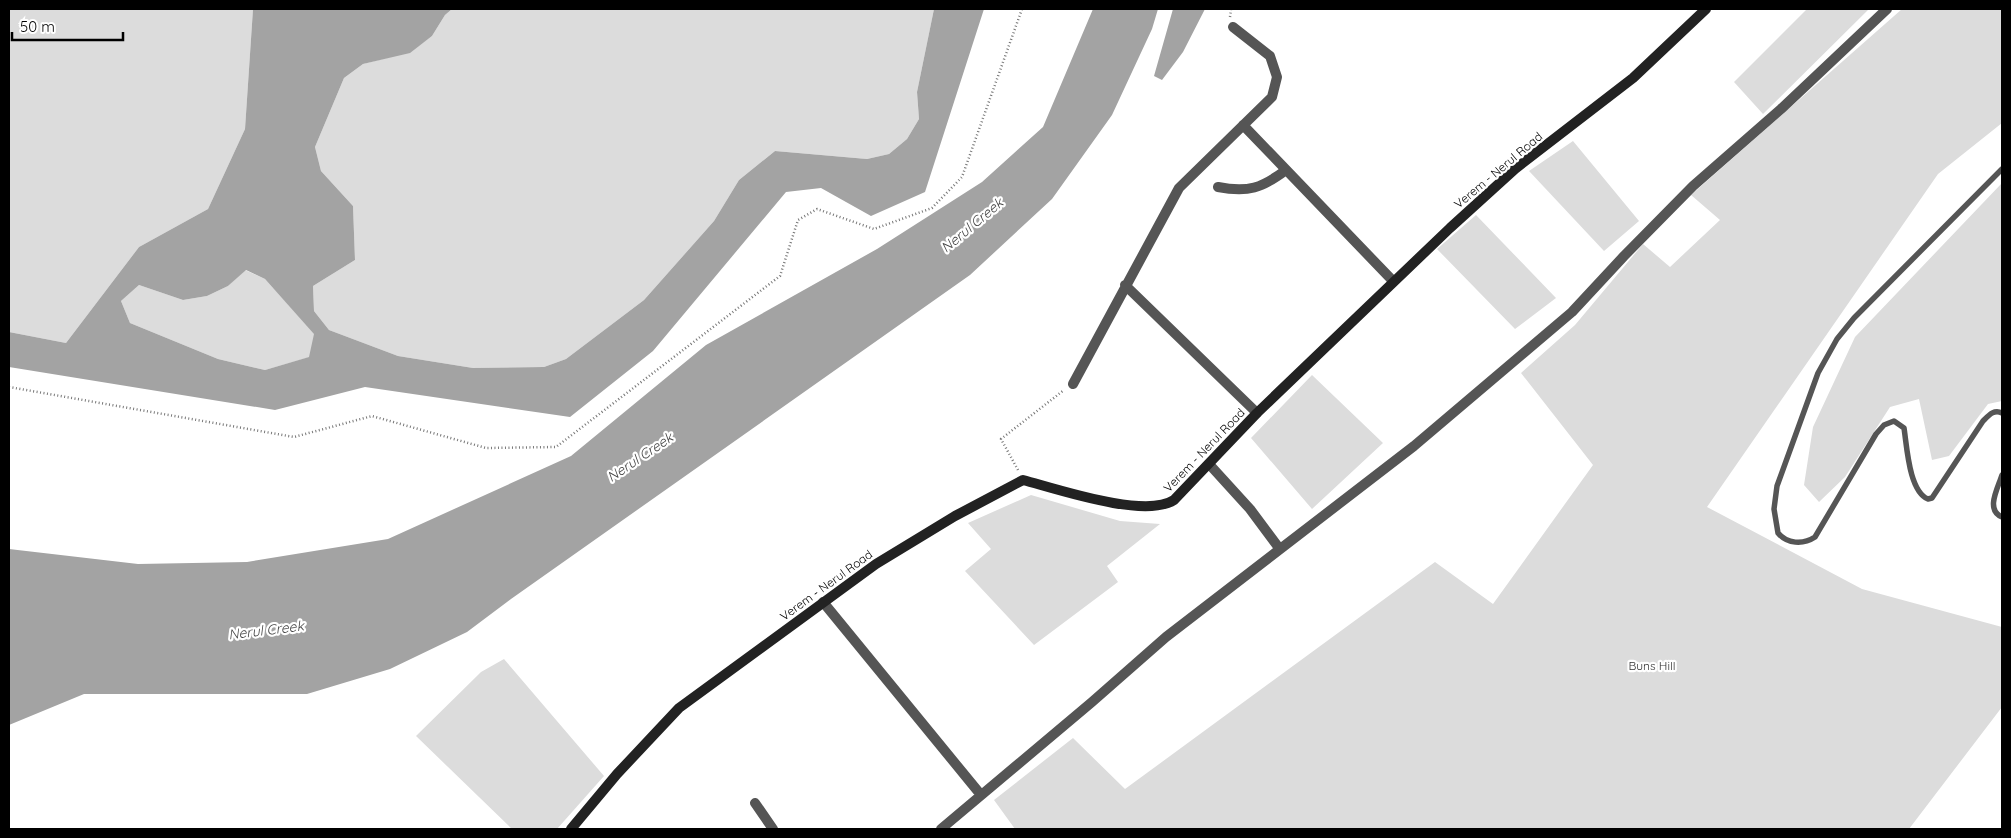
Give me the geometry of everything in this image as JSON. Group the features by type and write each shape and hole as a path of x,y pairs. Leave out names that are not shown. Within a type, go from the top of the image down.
{"main road":[{"name":"Verem - Nerul Road","path":"571,829 617,774 679,708 876,564 955,516 1023,480 1124,505 1154,507 1165,505 1174,500 1257,413 1393,281 1515,169 1633,78 1706,9"}],"street":[{"path":"941,829 1166,637 1279,548 1414,446 1572,312 1693,186 1781,109 1887,9"},
{"path":"1073,384 1179,188 1272,97 1277,77 1270,56 1233,27"},
{"path":"1243,125 1393,281"},
{"path":"1218,187 1235,191 1254,188 1268,183 1286,170"},
{"path":"1125,286 1257,413"},
{"path":"1209,464 1250,509 1279,548"},
{"path":"823,602 981,795"},
{"path":"755,802 773,829"}],"lane":[{"path":"2002,169 1854,318 1837,339 1818,373 1776,486 1774,509 1778,533 1788,541 1805,542 1815,536 1876,434 1884,425 1894,421 1904,428 1916,487 1928,499 1932,498 1983,421 1992,412 1999,411 2002,413"},
{"path":"2002,475 1993,510 1996,515 2002,517"}],"path":[{"path":"9,387 294,437 372,416 486,448 556,447 780,276 798,220 818,210 874,229 932,208 962,177 1022,9"},
{"path":"1023,480 1001,439 1073,384"}],"green space":[{"path":"9,9 253,9 245,129 208,209 139,247 66,343 9,332"},
{"path":"452,9 934,9 917,92 919,119 907,139 889,154 867,159 775,151 739,180 714,221 644,300 566,359 544,367 473,368 398,356 329,330 314,311 313,286 355,260 353,206 321,171 315,147 344,78 363,64 410,52 432,36 445,15"},
{"path":"1807,9 1869,9 1763,114 1734,82"},
{"name":"Buns Hill","path":"1902,9 2002,9 2002,123 1938,174 1707,507 1862,589 2002,627 2002,707 1909,829 1015,829 994,800 1073,738 1125,789 1435,562 1493,604 1593,465 1521,373 1575,325 1643,244 1670,267 1720,220 1691,195"},
{"path":"1573,141 1639,221 1604,251 1529,171"},
{"path":"2002,183 2002,401 1988,404 1949,456 1932,460 1919,399 1890,407 1845,477 1819,502 1804,485 1813,427 1855,337"},
{"path":"1476,215 1556,298 1515,329 1437,249"},
{"path":"245,270 265,279 315,334 310,357 265,370 218,359 130,323 121,301 139,285 183,300 207,296 228,286"},
{"path":"1312,375 1383,443 1312,509 1251,438"},
{"path":"1031,495 1120,521 1160,524 1107,566 1118,582 1034,645 965,571 991,549 968,523"},
{"path":"504,659 604,776 557,829 512,829 416,736 481,672"}],"water":[{"path":"253,9 452,9 445,15 432,36 410,53 363,64 344,78 315,147 321,171 353,206 355,260 313,286 314,311 329,330 398,356 473,368 544,367 566,359 644,300 714,221 739,180 775,151 867,159 889,154 907,139 919,119 917,92 934,9 984,9 925,192 871,216 821,188 786,192 653,351 570,417 365,387 275,410 9,367 9,332 66,343 139,247 208,209 245,129","holes":["246,270 265,279 314,334 309,357 265,370 218,359 130,323 121,301 139,285 183,300 207,296 228,286"]},
{"name":"Nerul Creek","path":"1093,9 1158,9 1152,29 1112,115 1052,199 970,275 467,632 390,669 307,694 84,694 9,725 9,549 138,564 247,562 388,539 571,456 706,345 877,249 982,182 1043,127"},
{"path":"1173,9 1205,9 1183,52 1162,80 1154,76"}]}
